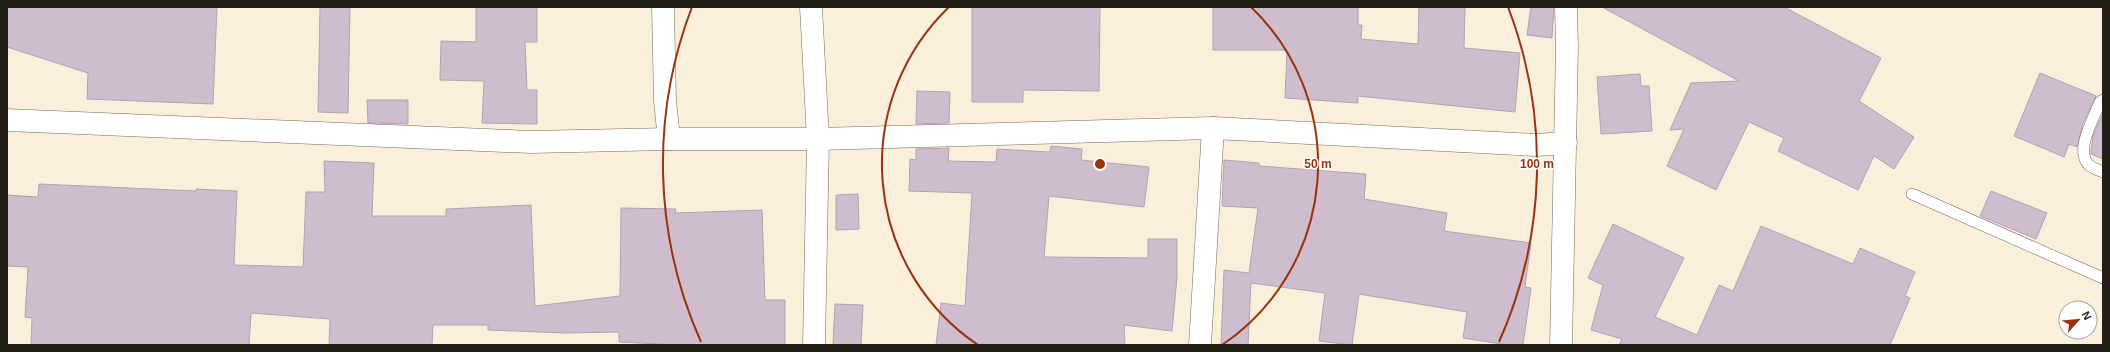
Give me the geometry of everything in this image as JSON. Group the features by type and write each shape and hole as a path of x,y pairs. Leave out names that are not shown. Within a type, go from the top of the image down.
{"street":[{"path":"663,7 665,101 669,138"},
{"path":"811,7 818,139 814,345"},
{"path":"1560,345 1568,47 1566,7"},
{"path":"7,120 531,142 669,138 818,139 1213,128 1536,145 1566,143"},
{"path":"1200,345 1213,128"}],"lane":[{"path":"2103,100 2100,102 2082,146 2083,156 2089,165 2103,172"},
{"path":"1912,194 2103,278"}],"building":[{"path":"7,7 217,7 213,104 87,99 88,73 7,47"},
{"path":"320,7 350,7 348,113 318,112"},
{"path":"476,7 537,7 537,42 525,42 527,90 537,90 537,124 482,123 484,81 440,80 441,41 476,42"},
{"path":"972,7 1100,7 1099,91 1023,90 1023,102 972,102"},
{"path":"1213,7 1358,7 1358,25 1362,25 1361,39 1418,44 1419,7 1465,7 1464,48 1520,53 1515,112 1358,96 1358,103 1285,98 1287,50 1213,50"},
{"path":"1531,7 1554,7 1552,38 1527,35"},
{"path":"1602,7 1784,7 1881,58 1859,101 1914,137 1894,169 1874,156 1858,190 1778,151 1784,138 1749,122 1716,190 1667,166 1684,129 1670,130 1691,83 1739,81"},
{"path":"2040,73 2096,96 2083,123 2077,147 2069,144 2064,157 2014,136"},
{"path":"1640,74 1641,86 1649,86 1652,131 1601,134 1597,77"},
{"path":"917,91 950,92 949,123 916,124"},
{"path":"367,100 408,100 408,124 368,123"},
{"path":"2103,113 2103,159 2091,154 2091,151 2093,136"},
{"path":"1051,146 1082,149 1081,160 1149,167 1144,207 1049,196 1044,257 1148,258 1148,239 1177,239 1177,277 1172,331 1124,325 1125,345 936,345 941,303 965,306 972,193 909,191 910,159 916,160 916,149 949,148 948,161 996,162 997,149 1050,152"},
{"path":"1224,160 1259,163 1259,166 1366,174 1364,199 1447,213 1444,231 1531,243 1525,287 1531,288 1523,345 1507,345 1463,338 1467,312 1359,294 1352,345 1319,341 1325,293 1251,283 1248,345 1221,345 1224,270 1249,273 1258,208 1222,206"},
{"path":"324,161 374,163 372,216 446,216 446,209 531,205 535,306 620,296 621,208 676,209 675,213 762,210 765,300 785,300 785,345 678,345 619,342 619,332 565,333 488,330 488,325 433,325 432,345 329,345 330,319 251,313 249,345 31,345 32,318 25,317 28,267 7,266 7,195 38,197 39,184 196,191 196,189 237,191 234,265 303,267 306,192 325,192"},
{"path":"1991,191 2047,213 2036,239 1980,216"},
{"path":"858,194 859,229 836,230 836,195"},
{"path":"1613,224 1684,258 1655,317 1697,335 1719,285 1733,291 1761,226 1853,264 1860,248 1915,272 1905,296 1910,298 1890,345 1619,345 1622,339 1591,330 1603,285 1588,278"},
{"path":"835,304 863,305 861,345 833,345"}]}
